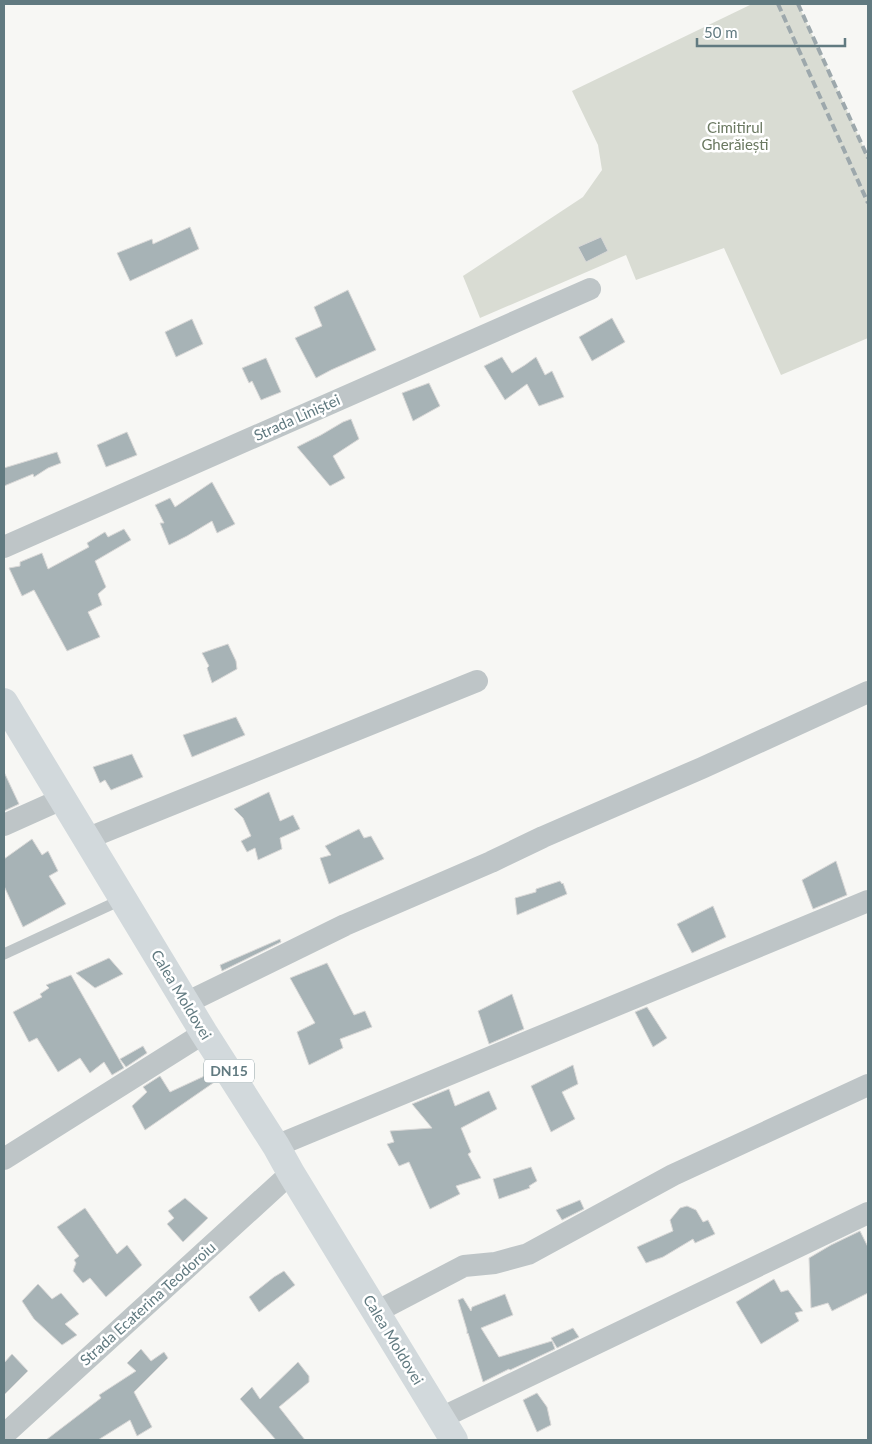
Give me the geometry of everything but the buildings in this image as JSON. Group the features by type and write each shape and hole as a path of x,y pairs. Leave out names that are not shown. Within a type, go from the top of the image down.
{"main road":[{"name":"Calea Moldovei","path":"4,702 447,1429"}],"street":[{"name":"Strada Liniștei","path":"4,547 590,289"},
{"path":"86,839 477,681"},
{"path":"186,1003 345,925 492,862 543,837 702,768 868,692"},
{"path":"4,825 62,800"},
{"path":"276,1146 868,901"},
{"path":"4,1158 204,1033"},
{"path":"376,1312 464,1266 496,1263 528,1254 673,1175 868,1085"},
{"name":"Strada Ecaterina Teodoroiu","path":"4,1436 291,1174"},
{"path":"447,1429 868,1213"}],"lane":[{"path":"4,954 123,899"}],"green space":[{"name":"Cimitirul Gherăiești","path":"752,4 798,4 868,157 868,338 781,375 724,248 636,280 626,255 480,318 463,276 583,197 602,170 598,145 572,91"}],"railway":[{"path":"778,4 868,203"},
{"path":"798,4 868,158"}]}
